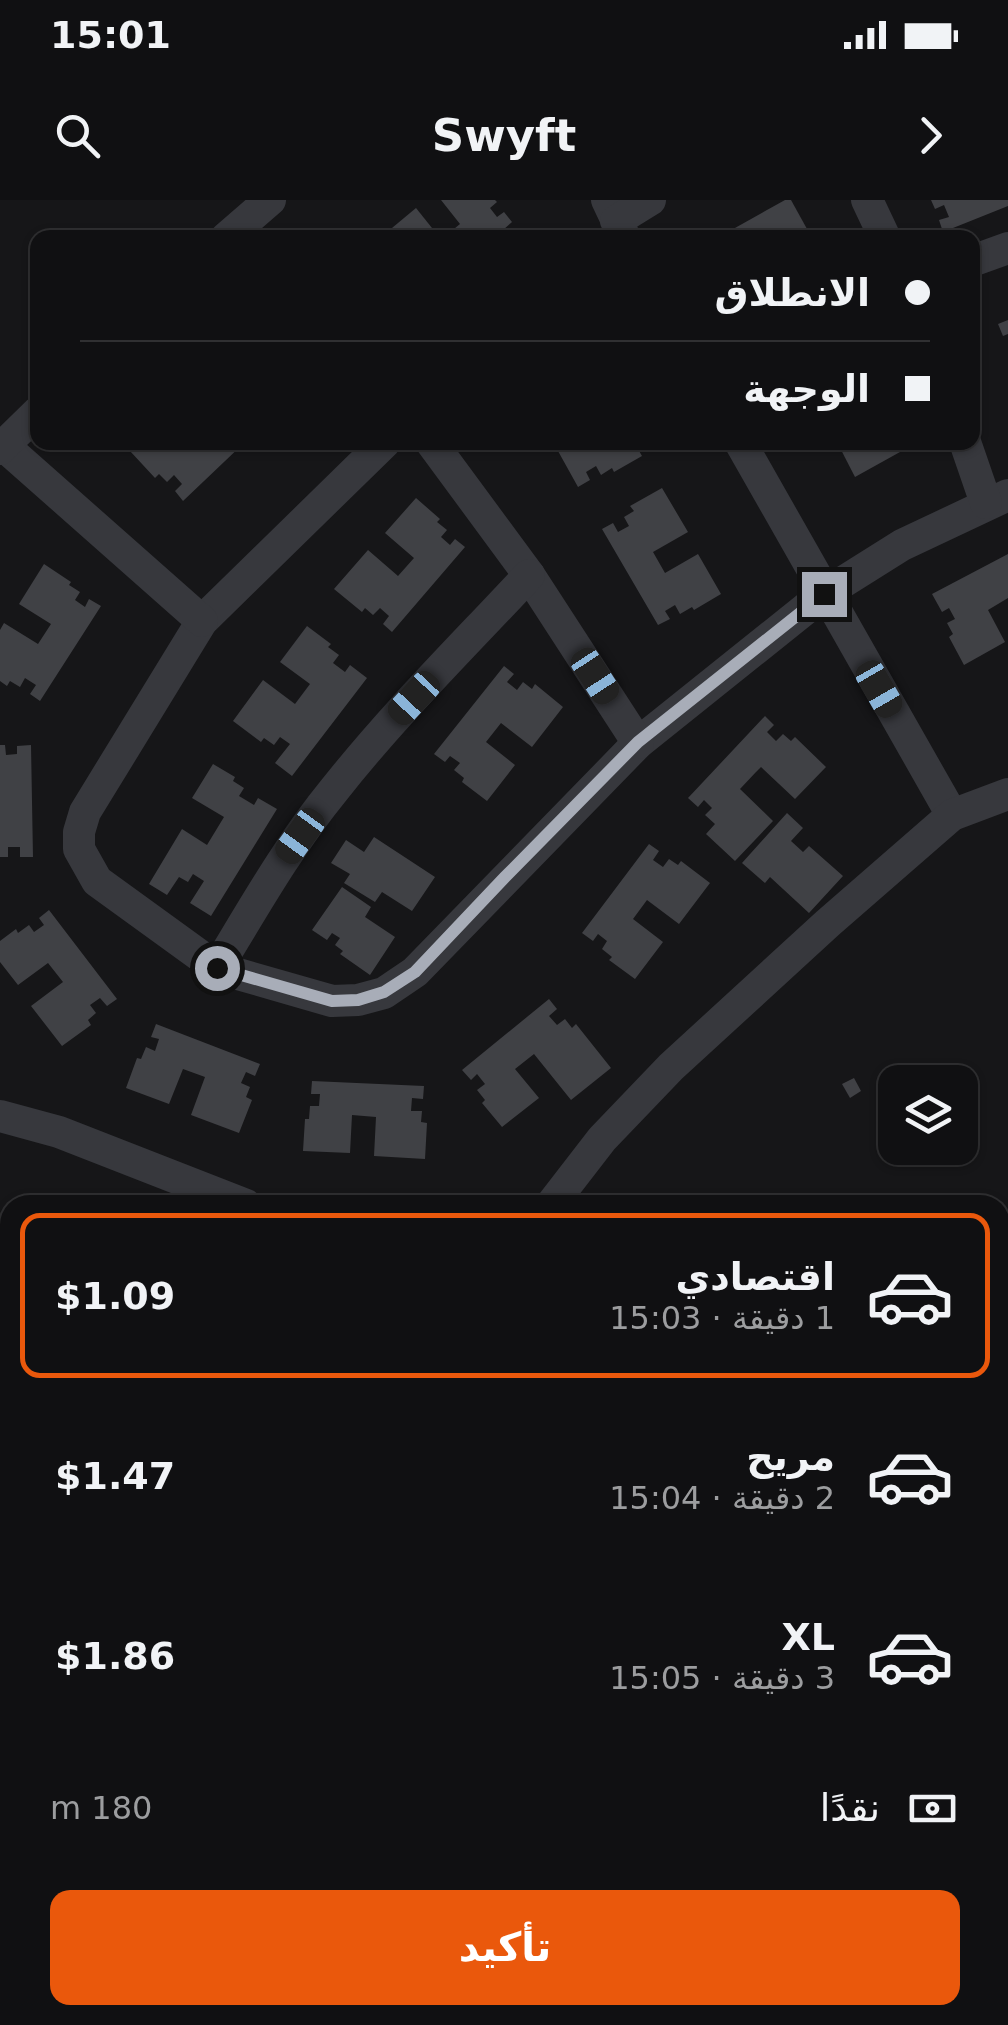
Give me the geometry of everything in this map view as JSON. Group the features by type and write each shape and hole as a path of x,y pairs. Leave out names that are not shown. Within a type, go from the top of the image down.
{"street":[{"path":"235,230 270,200"},
{"path":"616,220 650,200"},
{"path":"867,200 881,230"},
{"path":"980,258 1008,248"},
{"path":"30,419 1,446 202,621"},
{"path":"378,450 202,621 85,812 78,832 79,850 97,881 217,968 332,1001 358,1000 384,992 415,972 638,742 824,594 902,545 997,499 969,450"},
{"path":"437,450 529,575 638,742"},
{"path":"744,450 952,815"},
{"path":"217,968 283,859 333,790 529,575"},
{"path":"559,1195 602,1139 671,1068 828,923 952,815 1008,794"},
{"path":"0,1116 59,1132 220,1195"}],"building":[{"path":"441,200 495,200 490,208 497,217 504,212 512,222 503,230 453,230 460,224"},
{"path":"791,200 808,230 731,230"},
{"path":"931,200 1008,200 1008,206 948,230 942,230 939,220 949,217 944,205 935,209"},
{"path":"416,208 434,230 390,230"},
{"path":"1008,320 1008,334 1003,336 998,324"},
{"path":"237,450 183,501 175,491 182,484 174,475 167,482 159,474 155,478 130,451"},
{"path":"557,450 639,450 642,456 601,475 596,466 586,472 590,480 578,487"},
{"path":"841,450 904,450 855,477"},
{"path":"662,488 688,532 653,552 665,573 698,554 721,594 680,614 675,605 665,611 670,619 658,625 602,529 613,523 618,532 629,526 624,517 634,511 630,506"},
{"path":"416,498 440,519 437,522 447,530 441,537 450,545 455,539 465,547 392,632 383,624 389,616 380,608 373,615 365,608 362,612 334,589 368,550 398,576 414,558 385,533"},
{"path":"1008,554 1008,598 988,610 1005,642 964,665 949,637 953,634 947,623 955,619 949,608 942,612 932,594"},
{"path":"44,564 80,592 75,600 85,607 89,599 101,606 40,701 30,694 36,685 25,678 20,687 0,681 0,630 4,623 38,644 51,624 19,604"},
{"path":"307,626 339,655 333,663 345,672 350,665 367,678 292,776 275,763 290,744 280,737 274,745 264,738 261,742 233,721 263,680 295,704 310,684 280,662"},
{"path":"504,666 514,674 507,682 517,690 523,682 532,689 535,684 563,707 532,747 501,723 486,742 515,765 487,801 462,782 464,778 454,770 460,763 450,756 445,762 434,754"},
{"path":"765,716 774,725 767,732 776,741 783,734 791,741 795,737 826,767 795,799 761,767 756,772 740,789 773,821 735,861 706,834 715,824 705,815 712,808 704,800 698,807 688,798"},
{"path":"0,745 5,745 6,755 17,754 17,746 31,745 33,857 20,857 20,847 8,847 8,857 0,857"},
{"path":"213,764 235,777 233,781 244,788 239,796 254,805 258,798 277,809 211,916 190,903 204,881 193,874 188,882 179,877 167,895 149,884 182,829 207,845 224,817 192,798"},
{"path":"787,813 803,828 791,841 803,852 809,846 843,876 809,913 770,877 765,883 742,863"},
{"path":"374,837 435,877 412,911 382,892 375,902 344,883 350,874 331,863 346,840 364,852"},
{"path":"649,844 659,851 653,860 663,867 669,859 678,865 681,861 710,883 679,924 647,900 633,919 663,942 635,979 609,960 612,957 602,949 607,941 598,934 593,941 582,933"},
{"path":"342,887 371,907 365,917 395,937 370,975 340,954 343,951 335,945 340,938 332,933 327,940 312,930"},
{"path":"49,910 117,999 107,1006 100,998 90,1005 96,1013 88,1020 91,1025 62,1046 31,1006 63,982 48,963 18,985 0,962 0,941 29,925 34,932 44,925 39,918"},
{"path":"549,999 557,1009 549,1016 557,1025 565,1019 572,1028 576,1024 611,1068 571,1100 534,1054 515,1069 539,1098 502,1127 482,1103 485,1100 477,1090 485,1084 477,1074 471,1080 462,1070"},
{"path":"156,1024 260,1064 255,1076 246,1072 241,1083 250,1087 246,1097 252,1100 239,1133 191,1115 205,1077 183,1069 169,1104 126,1088 137,1058 141,1059 146,1047 155,1051 159,1039 151,1037"},
{"path":"854,1078 861,1091 850,1098 842,1084"},
{"path":"312,1081 424,1086 423,1099 412,1098 411,1111 422,1111 421,1122 427,1123 425,1159 374,1156 376,1117 352,1115 350,1153 303,1151 305,1119 309,1119 310,1106 319,1106 320,1094 311,1094"}],"route":[{"path":"217,968 332,1001 358,1000 384,992 415,972 638,742 824,594"}]}
